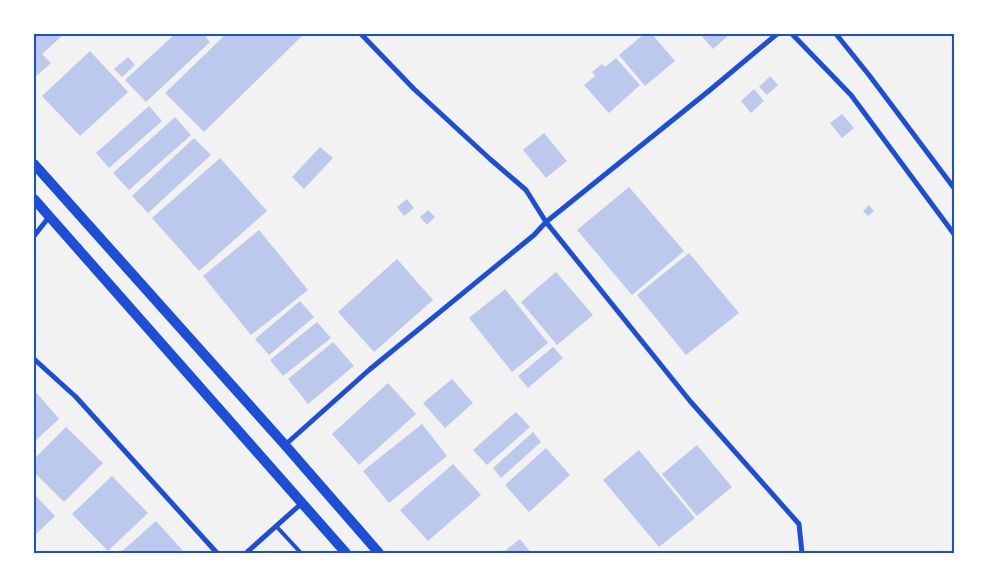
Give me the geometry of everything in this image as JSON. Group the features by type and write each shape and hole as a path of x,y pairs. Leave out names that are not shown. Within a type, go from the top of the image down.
{"main road":[{"path":"34,164 379,553"},
{"path":"34,199 346,553"}],"street":[{"path":"361,34 414,90 526,190 546,222 690,401 798,524 802,553"},
{"path":"285,445 369,370 534,236 546,222 777,34"},
{"path":"792,34 851,96 954,234"},
{"path":"836,34 954,188"},
{"path":"34,236 50,217"},
{"path":"34,358 76,397 217,553"},
{"path":"246,553 302,503"}],"lane":[{"path":"276,526 301,553"}],"building":[{"path":"34,34 64,34 42,54 51,63 34,78"},
{"path":"175,34 203,34 210,42 146,102 125,80"},
{"path":"226,34 304,34 204,132 165,93"},
{"path":"644,34 652,34 675,61 645,86 619,55"},
{"path":"700,34 730,34 713,49"},
{"path":"90,51 128,92 80,136 42,96"},
{"path":"128,57 135,65 122,77 114,69"},
{"path":"616,58 640,85 609,113 584,85 595,76 592,72 602,64 605,67"},
{"path":"770,76 778,85 767,95 759,87"},
{"path":"754,89 764,101 751,113 741,101"},
{"path":"149,106 162,121 109,168 96,153"},
{"path":"842,114 854,128 842,138 830,123"},
{"path":"175,117 191,135 129,190 113,173"},
{"path":"544,133 567,161 546,178 523,150"},
{"path":"194,138 211,155 148,213 132,196"},
{"path":"320,147 333,158 304,189 292,177"},
{"path":"220,158 267,211 199,271 152,218"},
{"path":"629,187 684,251 632,295 577,230"},
{"path":"407,199 414,208 404,216 397,207"},
{"path":"869,205 874,211 868,216 863,211"},
{"path":"428,210 435,217 427,225 420,217"},
{"path":"259,230 308,290 251,335 203,276"},
{"path":"689,253 739,313 686,355 637,295"},
{"path":"397,259 433,300 374,352 338,312"},
{"path":"556,272 593,315 557,345 521,302"},
{"path":"505,289 548,343 512,372 469,318"},
{"path":"300,301 314,317 269,355 255,339"},
{"path":"317,322 331,338 283,376 270,360"},
{"path":"333,342 354,366 308,404 288,379"},
{"path":"553,347 563,358 528,388 518,376"},
{"path":"452,379 473,403 445,428 423,403"},
{"path":"388,383 416,414 359,465 332,434"},
{"path":"34,390 59,419 34,442"},
{"path":"516,412 530,427 487,465 473,450"},
{"path":"422,424 447,456 389,503 363,471"},
{"path":"66,427 103,463 64,502 34,472 34,459"},
{"path":"533,432 541,442 501,478 493,468"},
{"path":"697,445 732,487 697,516 662,474"},
{"path":"546,448 570,475 529,512 505,485"},
{"path":"639,450 695,518 659,547 603,480"},
{"path":"453,464 481,495 428,541 400,510"},
{"path":"112,476 148,513 108,551 72,514"},
{"path":"34,494 55,516 34,536"},
{"path":"156,521 185,553 120,553"},
{"path":"520,539 531,553 502,553"}]}
